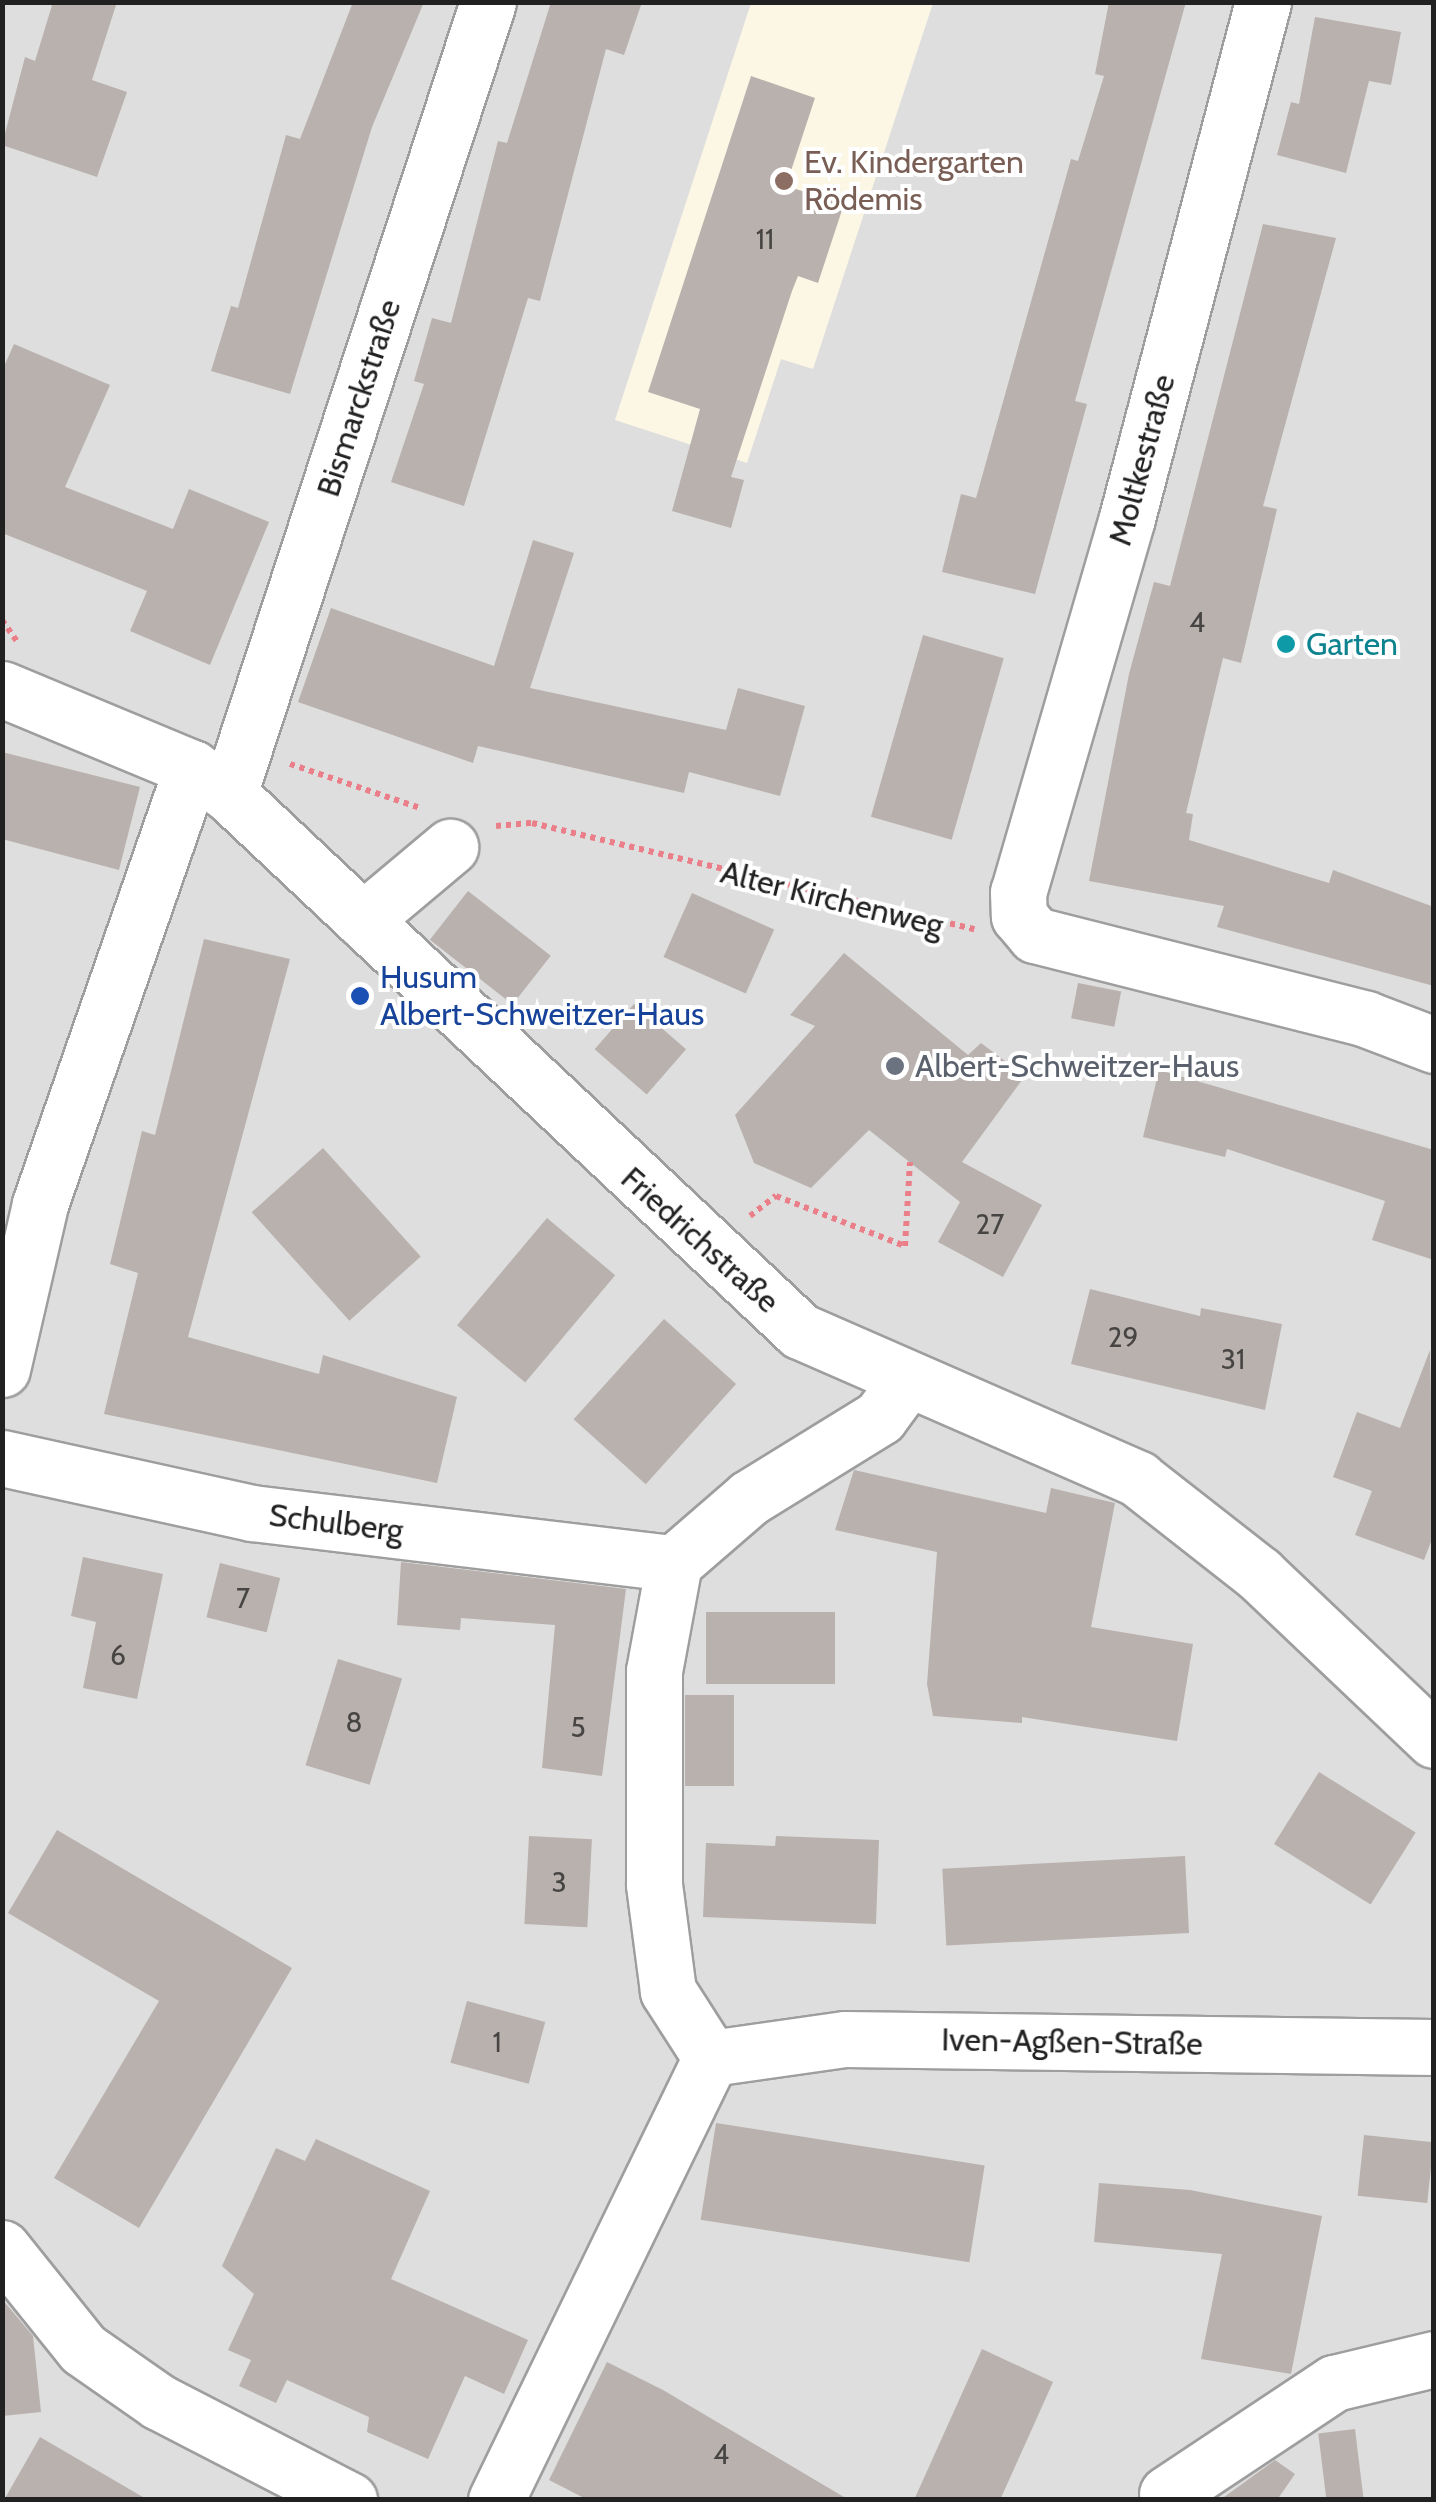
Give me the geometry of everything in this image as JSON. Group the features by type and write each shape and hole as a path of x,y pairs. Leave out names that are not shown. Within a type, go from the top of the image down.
{"street":[{"name":"Bismarckstraße","path":"222,770 488,2"},
{"name":"Moltkestraße","path":"1019,916 1018,892 1127,518 1263,2"},
{"name":"Friedrichstraße","path":"2,688 222,770 363,920 706,1249 800,1330 905,1382 1151,1488 1259,1574 1434,1740"},
{"path":"2,1369 10,1284 222,770"},
{"path":"363,920 437,828"},
{"path":"1019,916 1035,935 1366,1018 1434,1045"},
{"path":"496,2500 711,2058 668,1990 654,1884 654,1671 674,1563 750,1498 880,1417 905,1382"},
{"name":"Schulberg","path":"2,1458 252,1512 674,1563"},
{"name":"Iven-Agßen-Straße","path":"711,2058 845,2039 1434,2046"},
{"path":"2,2248 83,2349 160,2402 349,2500"},
{"path":"1167,2494 1334,2383 1434,2359"}],"path":[{"path":"222,770 437,828"},
{"name":"Alter Kirchenweg","path":"437,828 532,823 964,932 1019,916"},
{"path":"706,1249 776,1196 904,1246 910,1162"}],"shaded area":[{"path":"3,3 1433,3 1433,2499 3,2499"},
{"name":"Ev. Kindergarten Rödemis","path":"751,3 933,3 813,369 781,359 747,463 615,420"}],"building":[{"path":"53,2 117,2 92,80 127,92 97,177 2,145 25,57 35,61"},
{"path":"353,2 424,2 372,127 290,394 211,371 231,306 238,308 286,135 300,139"},
{"path":"551,2 642,2 624,55 606,49 540,301 528,298 464,506 391,482 424,384 414,381 432,318 451,323 498,141 507,143"},
{"path":"1109,2 1186,2 1075,401 1087,404 1035,594 942,572 961,494 976,498 1071,159 1078,161 1104,76 1095,74"},
{"path":"1315,17 1401,32 1391,85 1369,81 1346,173 1277,155 1291,102 1299,104"},
{"path":"751,76 815,98 786,186 844,204 818,283 798,276 792,291 731,477 744,480 731,528 672,511 700,409 648,392"},
{"path":"1263,224 1336,238 1263,506 1277,509 1241,663 1223,658 1186,813 1193,814 1189,840 1329,883 1333,870 1434,907 1434,986 1217,927 1224,906 1089,881 1129,674 1154,582 1170,586"},
{"path":"14,344 110,385 65,487 173,529 189,489 269,522 210,665 130,631 147,591 2,533 2,371"},
{"path":"533,540 574,553 530,688 726,730 738,688 805,706 780,796 689,772 684,793 478,746 473,763 298,702 331,608 494,666"},
{"path":"923,635 1004,658 952,840 871,817"},
{"path":"2,752 140,787 119,870 2,839"},
{"path":"468,891 551,956 513,1005 430,940"},
{"path":"692,893 774,930 746,994 664,957"},
{"path":"204,939 290,959 188,1337 319,1374 323,1355 457,1397 437,1483 104,1414 138,1273 110,1264 142,1131 155,1135"},
{"name":"Albert-Schweitzer-Haus","path":"844,953 968,1055 981,1043 1025,1076 962,1162 1042,1205 1003,1277 938,1242 960,1202 869,1130 811,1188 754,1163 735,1115 815,1026 790,1015"},
{"path":"1078,983 1121,991 1114,1027 1071,1018"},
{"path":"634,1004 686,1049 647,1095 595,1049"},
{"path":"1159,1070 1434,1150 1434,1260 1372,1240 1385,1201 1227,1149 1225,1157 1143,1137"},
{"path":"323,1148 421,1256 349,1321 252,1212"},
{"path":"547,1218 615,1275 525,1382 457,1325"},
{"path":"1090,1289 1200,1316 1201,1308 1282,1324 1265,1410 1071,1364"},
{"path":"664,1319 736,1384 646,1484 574,1419"},
{"path":"1430,1350 1434,1534 1424,1560 1355,1535 1372,1491 1333,1477 1357,1412 1400,1428"},
{"path":"854,1470 1046,1513 1051,1488 1115,1503 1091,1627 1193,1644 1177,1741 1022,1717 1022,1723 933,1716 927,1684 937,1552 835,1530"},
{"path":"83,1557 163,1574 137,1699 83,1688 96,1622 71,1616"},
{"path":"401,1562 626,1589 602,1776 542,1768 555,1625 461,1618 460,1630 397,1625"},
{"path":"220,1563 280,1578 267,1632 206,1617"},
{"path":"706,1612 835,1612 835,1684 706,1684"},
{"path":"338,1659 402,1679 370,1785 306,1765"},
{"path":"685,1695 734,1695 734,1786 685,1786"},
{"path":"1319,1772 1416,1832 1371,1904 1274,1844"},
{"path":"57,1830 292,1968 139,2228 54,2178 159,2001 8,1913"},
{"path":"529,1836 592,1839 587,1927 524,1924"},
{"path":"776,1836 879,1840 876,1924 703,1917 706,1843 775,1846"},
{"path":"1185,1856 1189,1933 946,1946 942,1869"},
{"path":"467,2001 545,2022 529,2084 450,2063"},
{"path":"716,2123 985,2166 969,2262 701,2220"},
{"path":"1364,2135 1434,2142 1427,2203 1358,2196"},
{"path":"316,2139 430,2191 391,2279 528,2340 504,2394 465,2376 428,2459 367,2432 369,2417 287,2380 276,2403 239,2386 251,2360 228,2350 254,2294 222,2266 276,2148 305,2161"},
{"path":"1099,2183 1190,2190 1322,2216 1291,2374 1201,2359 1222,2254 1094,2242"},
{"path":"2,2299 33,2336 41,2412 2,2416"},
{"path":"982,2349 1053,2382 1000,2500 914,2500"},
{"path":"607,2362 663,2390 849,2500 588,2500 549,2480"},
{"path":"1355,2429 1364,2500 1326,2500 1318,2434"},
{"path":"40,2437 148,2500 4,2500"},
{"path":"1275,2460 1295,2474 1277,2500 1220,2500"}],"place":[{"name":"Ev. Kindergarten Rödemis","path":"784,181"},
{"name":"Garten","path":"1286,644"},
{"name":"Husum Albert-Schweitzer-Haus","path":"360,996"},
{"name":"Albert-Schweitzer-Haus","path":"895,1066"}]}
